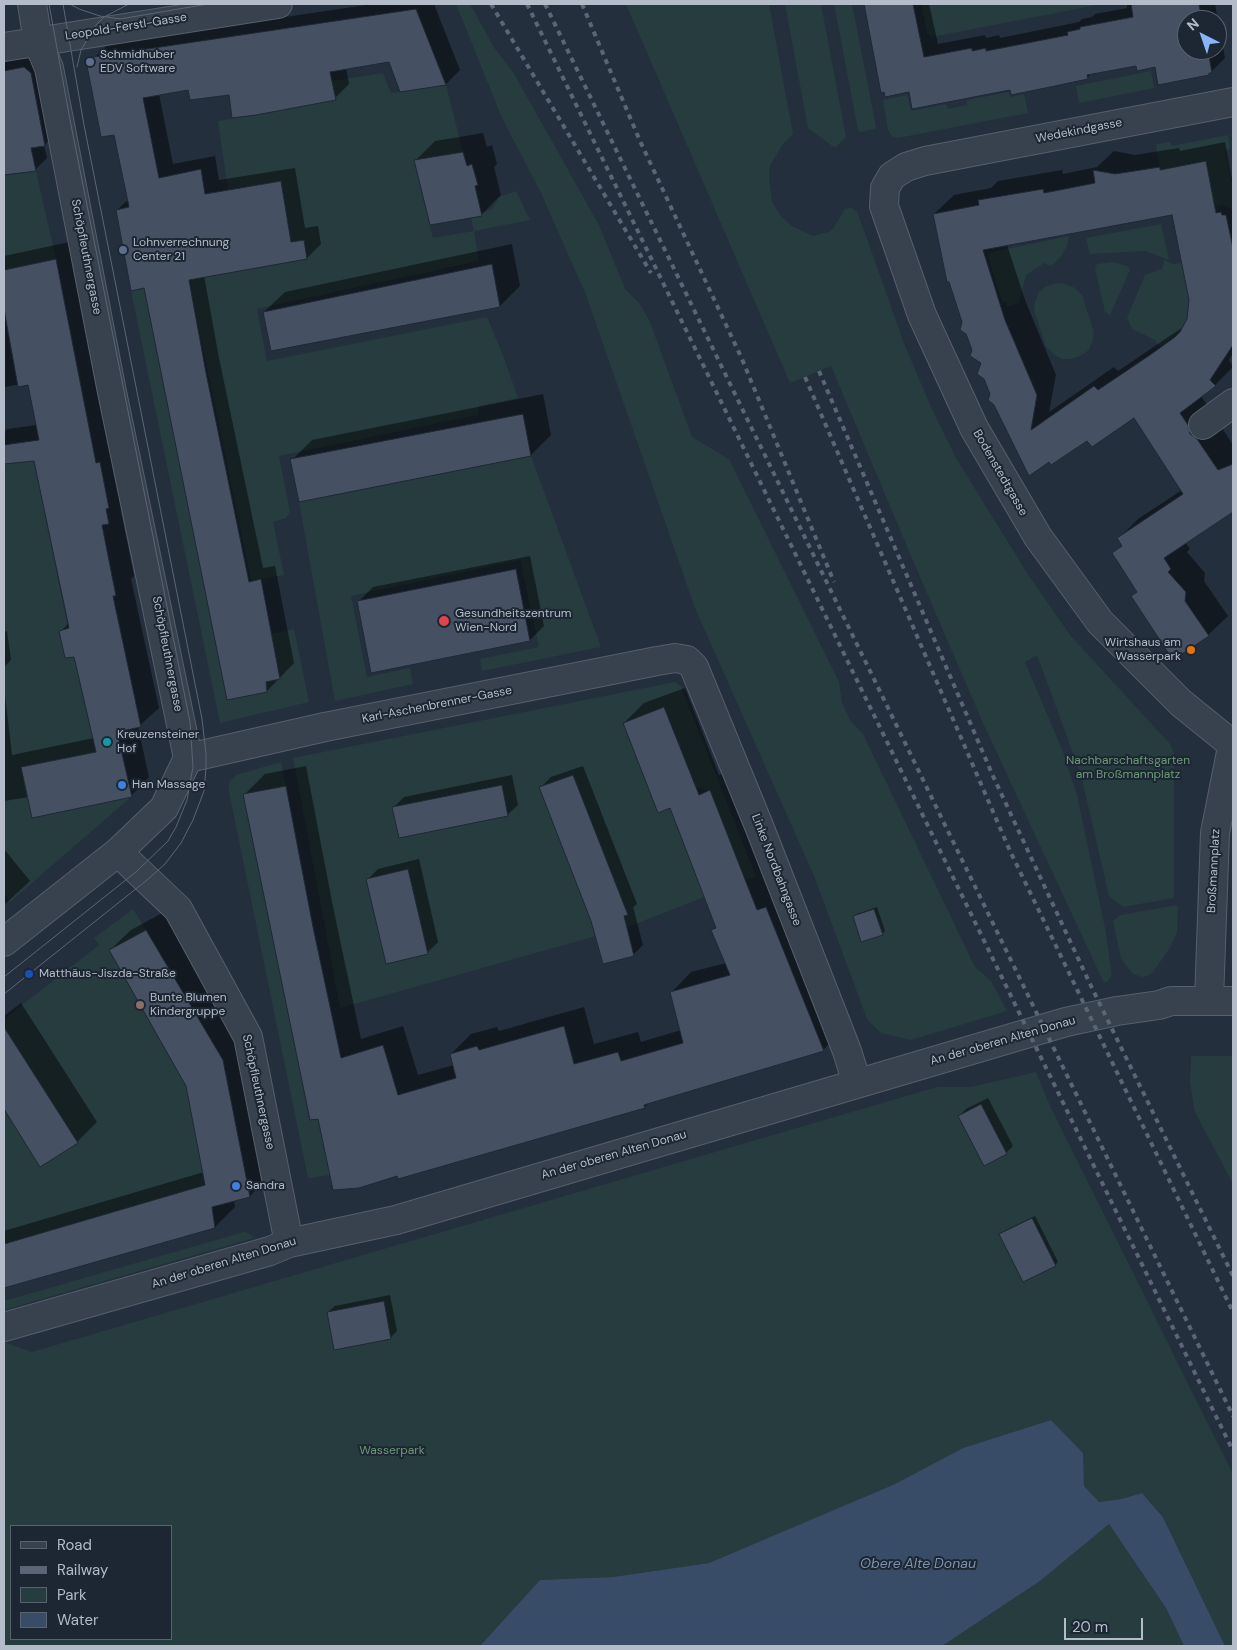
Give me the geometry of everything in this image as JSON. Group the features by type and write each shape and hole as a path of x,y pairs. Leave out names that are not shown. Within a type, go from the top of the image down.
{"street":[{"name":"Schöpfleuthnergasse","path":"32,4 38,42 49,68 110,382 188,758"},
{"name":"Leopold-Ferstl-Gasse","path":"4,47 278,4"},
{"name":"Wedekindgasse","path":"925,161 1233,102"},
{"name":"Bodenstedtgasse","path":"925,161 906,167 892,176 885,188 884,206 922,315 974,428 1038,537 1100,622 1181,703 1233,744"},
{"path":"1203,425 1233,403"},
{"name":"Karl-Aschenbrenner-Gasse","path":"188,758 325,727 675,658 687,660"},
{"name":"Linke Nordbahngasse","path":"687,660 694,667 759,826 858,1083"},
{"name":"Broßmannplatz","path":"1223,1001 1215,833 1233,744"},
{"path":"4,942 118,852 164,808 188,758"},
{"name":"Schöpfleuthnergasse","path":"118,852 178,909 248,1037 289,1243"},
{"name":"An der oberen Alten Donau","path":"4,1327 270,1251 289,1243 396,1220 1066,1022 1117,1011 1159,1006 1171,1001 1223,1001"}],"green space":[{"path":"456,4 470,4 495,49 513,72 599,225 625,289 640,304 650,322 692,437 729,459 839,682 842,703 850,720 863,734 975,967 991,981 1007,1011 911,1040 881,1033 867,1019 814,876 695,608 586,295 541,193 502,118"},
{"name":"Nachbarschaftsgarten am Broßmannplatz","path":"626,4 769,4 793,134 783,144 770,166 769,178 772,202 781,216 792,226 813,236 829,232 845,209 851,208 857,211 905,346 932,409 956,458 1027,573 1070,635 1170,744 1174,754 1174,898 1123,907 1109,896 1081,775 1037,655 1025,662 1063,752 1077,795 1105,928 1112,975 1104,983 983,723 831,366 790,383"},
{"path":"785,4 821,4 846,137 835,148 808,128"},
{"path":"834,4 852,4 876,127 874,129 860,132 858,130"},
{"path":"921,4 1102,4 932,37 927,33"},
{"path":"1151,71 1154,88 1079,103 1076,86"},
{"path":"383,73 391,93 446,85 463,152 414,161 433,238 474,231 479,261 257,309 267,361 487,317 518,398 479,406 478,415 279,456 290,512 286,518 273,522 284,575 251,581 189,280 307,259 304,240 291,242 281,182 228,190 218,121 256,115 251,83 335,100 332,81"},
{"path":"1009,92 1010,97 1024,94 1028,113 898,138 892,136 888,130 883,100 907,95 911,111 946,104 948,109 967,105 967,100"},
{"path":"1228,135 1230,149 1225,150 1233,189 1233,210 1224,205 1215,207 1205,161 1160,170 1157,144 1170,142 1172,146"},
{"path":"36,171 56,259 4,270 4,175"},
{"path":"516,191 530,220 474,231 471,218 482,216 481,214 493,208 499,197"},
{"path":"1161,224 1169,260 1145,251 1090,254 1086,238"},
{"path":"1069,236 1067,246 1061,257 1051,266 1044,263 1026,275 1019,303 1007,307 1006,302 1002,302 987,253"},
{"path":"1164,260 1172,264 1182,263 1189,294 1189,306 1187,319 1180,332 1160,348 1155,340 1132,329 1127,318 1145,275 1162,269"},
{"path":"1112,262 1127,266 1130,270 1110,315 1105,312 1095,269 1097,264"},
{"path":"1063,283 1075,288 1082,295 1094,332 1089,350 1080,356 1070,359 1062,359 1053,354 1046,346 1034,311 1039,292 1053,284"},
{"path":"144,288 227,700 267,692 266,682 280,679 271,634 294,629 309,702 220,723 131,291"},
{"path":"4,445 7,464 34,461 68,628 59,631 65,658 75,657 96,752 131,797 10,902 4,893"},
{"path":"531,456 601,647 482,671 480,659 539,647 520,560 351,596 367,677 410,668 413,684 335,701 299,502"},
{"path":"675,682 681,686 756,876 746,880 710,791 696,787 664,707 623,723 658,813 670,808 704,897 628,927 340,1008 293,758"},
{"path":"281,762 286,786 243,794 310,1120 318,1119 330,1175 308,1178 228,787 230,781 236,775"},
{"path":"1178,905 1177,932 1170,948 1149,975 1143,977 1133,974 1121,959 1113,921 1120,915"},
{"path":"133,909 146,930 109,950 186,1086 205,1185 4,1244 4,1109 40,1166 78,1143 4,1027 4,1019 99,945 94,938"},
{"path":"1191,1056 1233,1056 1233,1184 1195,1112 1190,1082"},
{"name":"Wasserpark","path":"1036,1072 1051,1108 1233,1474 1233,1646 1225,1646 1163,1516 1142,1493 1121,1499 1099,1502 1084,1487 1083,1453 1051,1420 963,1448 895,1484 709,1563 613,1577 540,1580 480,1646 4,1646 4,1342 32,1352 937,1087 971,1087"},
{"path":"244,1232 254,1238 4,1310 4,1301"},
{"path":"1109,1524 1166,1608 1184,1646 942,1646 1040,1581"}],"water":[{"name":"Obere Alte Donau","path":"1051,1420 1083,1453 1084,1486 1099,1502 1121,1499 1142,1493 1163,1517 1225,1646 1184,1646 1166,1608 1109,1524 1040,1581 942,1646 480,1646 540,1580 613,1577 709,1563 895,1484 963,1448"}],"building":[{"path":"864,4 913,4 924,57 972,48 972,51 986,48 986,51 1068,35 1067,32 1080,29 1080,27 1133,17 1131,4 1199,4 1200,10 1177,10 1177,60 1210,60 1212,73 1158,85 1155,67 1137,71 1136,66 1087,75 1088,79 1011,95 1010,90 912,109 909,92 885,97 884,92 881,93"},
{"path":"416,9 446,85 400,92 389,62 330,72 336,100 256,115 232,118 229,95 190,100 188,90 143,98 159,178 201,169 205,194 281,181 291,242 304,240 307,259 189,280 249,582 261,579 280,679 266,682 267,692 227,700 144,288 131,291 116,210 129,207 114,135 101,137 87,66 93,57"},
{"path":"24,67 31,73 45,146 31,148 36,171 4,175 4,71"},
{"path":"463,152 467,166 472,164 478,185 475,186 482,216 430,225 414,160"},
{"path":"1206,161 1216,213 1221,212 1222,215 1226,215 1233,248 1233,345 1210,380 1216,386 1180,413 1188,425 1190,434 1197,439 1218,470 1233,464 1233,512 1164,558 1171,569 1168,572 1186,592 1185,601 1209,636 1173,660 1131,596 1137,592 1112,553 1122,546 1117,538 1183,494 1134,418 1092,447 1087,441 1051,465 1049,462 1029,476 994,405 988,400 990,394 984,379 977,374 981,363 970,356 972,350 966,334 960,330 962,322 949,282 947,282 933,214 979,205 978,200 1043,189 1044,193 1095,183 1093,170 1115,174 1160,167 1160,170","holes":["1172,215 1189,300 1187,319 1175,337 1098,390 1094,386 1031,430 1037,395 1005,320 983,250"]},
{"path":"56,259 96,463 100,462 109,508 106,509 109,524 102,525 116,596 113,596 141,727 117,732 132,797 32,818 21,767 96,752 74,657 65,658 59,631 69,628 34,461 4,464 4,445 39,440 28,385 18,387 4,309 4,270"},
{"path":"492,264 500,307 271,351 263,312"},
{"path":"523,414 531,456 299,502 290,459"},
{"name":"Gesundheitszentrum Wien-Nord","path":"516,569 530,641 371,673 357,601"},
{"path":"664,707 699,795 710,790 757,910 766,907 824,1051 644,1105 645,1108 398,1179 397,1176 359,1188 333,1190 318,1119 310,1120 243,794 286,786 341,1058 383,1045 398,1095 456,1078 450,1054 477,1046 479,1050 564,1026 574,1064 618,1052 621,1061 683,1043 670,992 730,975 711,930 716,928 670,808 658,813 623,723"},
{"path":"573,775 628,915 624,916 634,956 603,964 591,921 539,787"},
{"path":"502,785 508,816 399,838 392,807"},
{"path":"408,869 428,954 386,964 366,879"},
{"path":"874,909 883,935 861,942 853,916"},
{"path":"146,930 223,1060 250,1197 212,1207 215,1228 4,1288 4,1244 205,1185 186,1086 109,950"},
{"path":"4,1027 78,1143 40,1167 4,1109"},
{"path":"981,1104 1007,1154 984,1166 958,1116"},
{"path":"1032,1218 1056,1266 1023,1282 999,1234"},
{"path":"384,1301 391,1339 334,1350 327,1312"}],"tram line":[{"path":"4,977 137,871 168,841 187,800 193,767 190,722 70,120 49,4"},
{"path":"4,994 165,864 181,843 193,820 204,791 206,768 202,719 84,125 63,4"},
{"path":"70,4 100,16 120,19 208,4"},
{"path":"77,67 81,50 96,25 104,17 129,4"}],"railway":[{"path":"491,4 651,273"},
{"path":"527,4 1233,1451"},
{"path":"545,4 1233,1416"},
{"path":"582,4 640,141 742,359 834,582"},
{"path":"819,371 993,776 1091,986 1233,1276"},
{"path":"805,377 1010,851 1233,1312"}],"place":[{"name":"Schmidhuber EDV Software","path":"90,62"},
{"name":"Lohnverrechnung Center 21","path":"123,250"},
{"name":"Gesundheitszentrum Wien-Nord","path":"444,621"},
{"name":"Wirtshaus am Wasserpark","path":"1191,650"},
{"name":"Kreuzensteiner Hof","path":"107,742"},
{"name":"Han Massage","path":"122,785"},
{"name":"Matthäus-Jiszda-Straße","path":"29,974"},
{"name":"Bunte Blumen Kindergruppe","path":"140,1005"},
{"name":"Sandra","path":"236,1186"}]}
